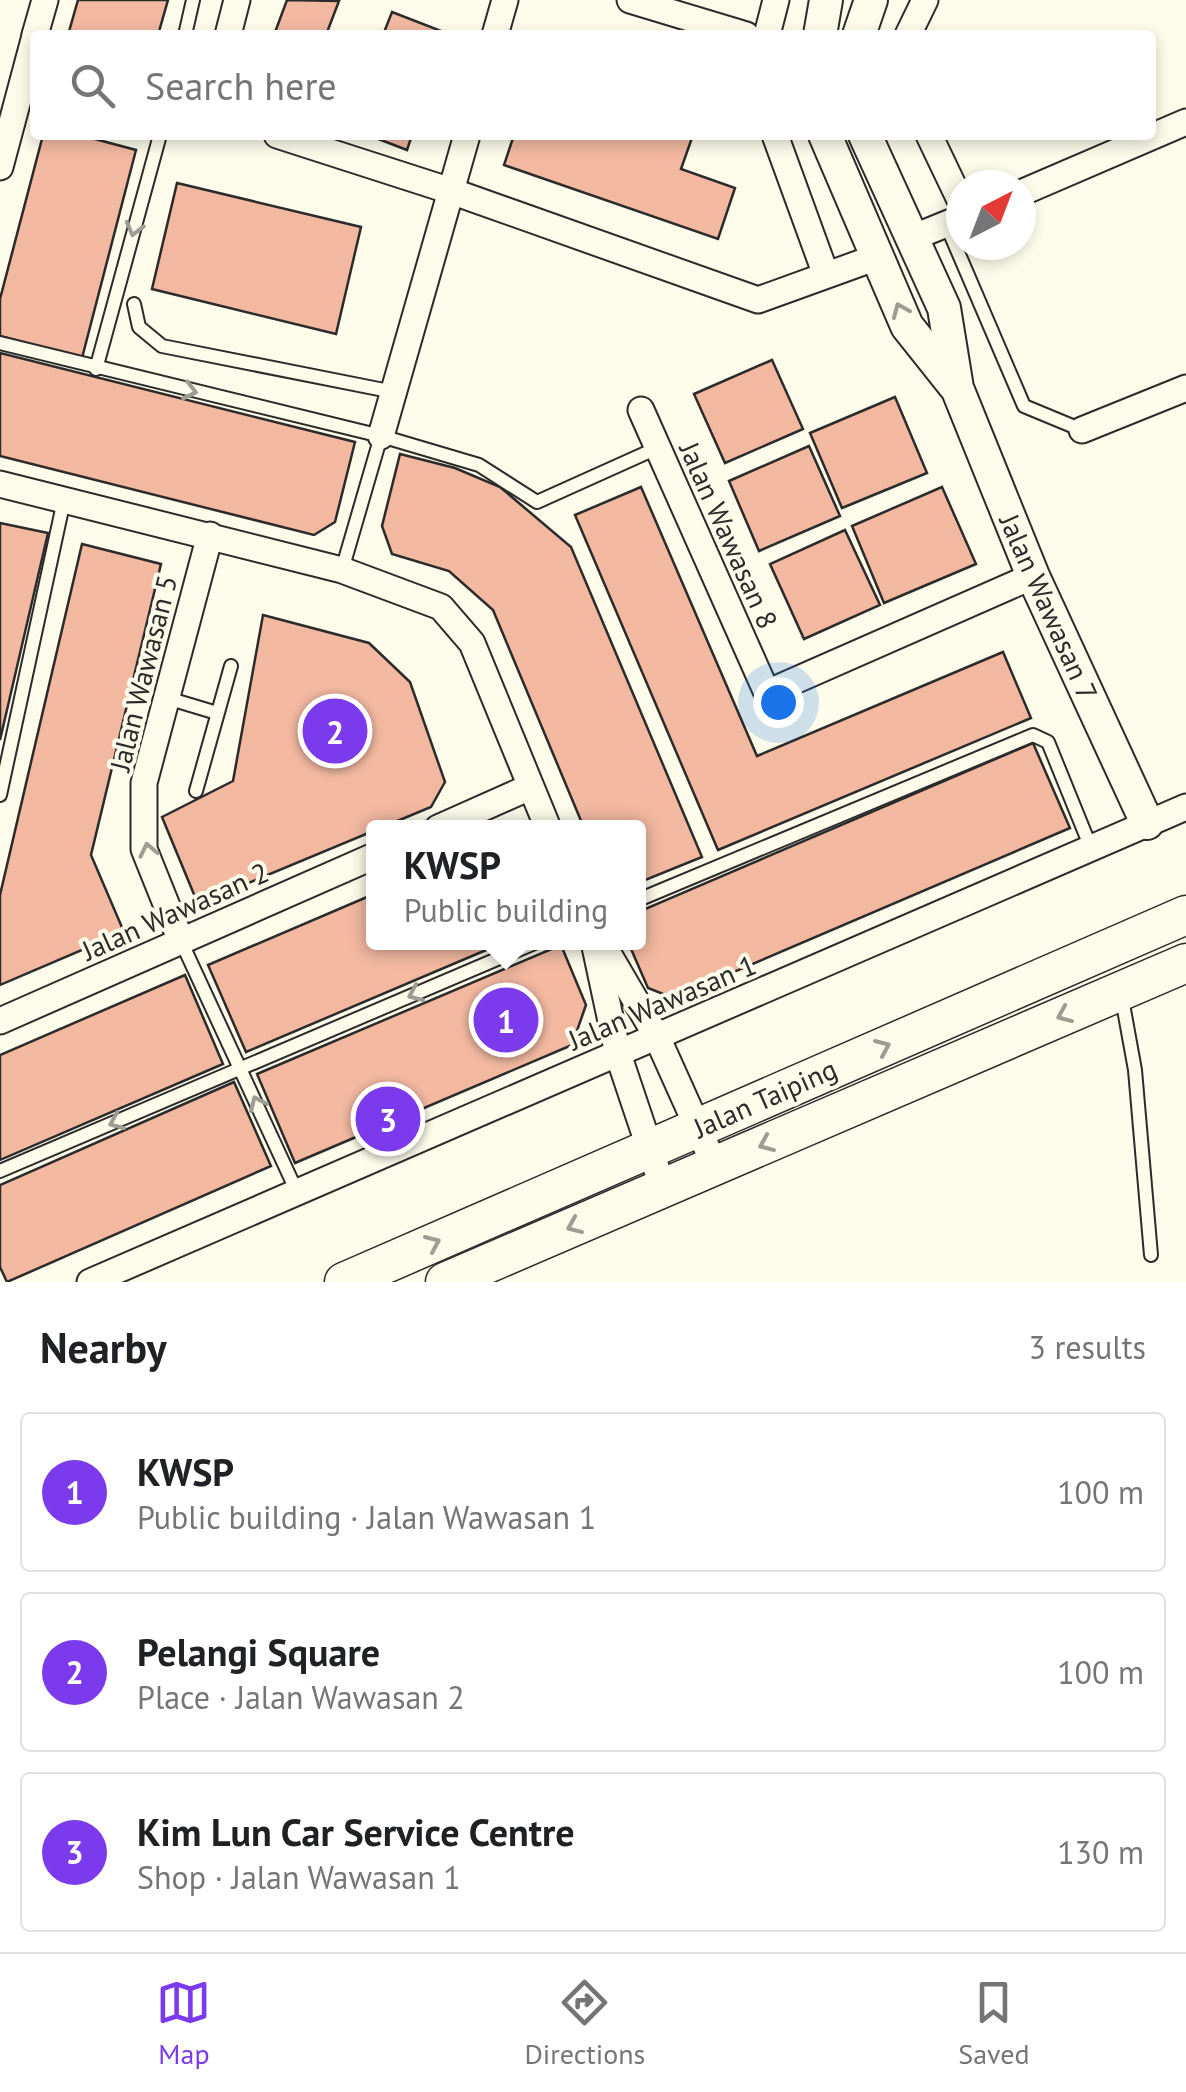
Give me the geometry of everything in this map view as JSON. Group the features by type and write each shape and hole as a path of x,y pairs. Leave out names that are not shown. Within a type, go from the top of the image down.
{"main road":[{"name":"Jalan Taiping","path":"344,1282 1186,915"},
{"name":"Jalan Taiping","path":"444,1282 1186,963"}],"street":[{"path":"37,30 45,0"},
{"path":"229,30 236,0"},
{"path":"497,30 506,0"},
{"path":"630,0 729,30"},
{"path":"767,30 776,0"},
{"path":"821,30 826,0"},
{"path":"861,30 871,0"},
{"path":"910,30 925,0"},
{"path":"0,166 27,99"},
{"path":"1156,135 1186,122"},
{"path":"293,140 451,190 758,300 878,257"},
{"path":"381,436 466,140"},
{"path":"777,140 826,275"},
{"path":"827,140 907,326 957,388"},
{"path":"867,140 944,308 957,388"},
{"path":"931,140 946,171"},
{"path":"1036,187 1144,140"},
{"path":"912,238 946,224"},
{"name":"Jalan Wawasan 7","path":"957,388 1033,576 1147,824"},
{"path":"1082,430 1186,388"},
{"name":"Jalan Wawasan 8","path":"641,410 767,693 1033,576"},
{"path":"0,484 342,570 441,607 472,643 544,820"},
{"name":"Jalan Wawasan 5","path":"182,941 144,849 144,783 210,535"},
{"path":"456,820 530,787"},
{"name":"Jalan Wawasan 1","path":"90,1282 1186,807"},
{"name":"Jalan Wawasan 2","path":"0,1020 366,860"},
{"path":"596,950 618,1054 664,1188"},
{"path":"607,950 657,1038 715,1166"}],"lane":[{"path":"185,30 193,0"},
{"path":"96,368 159,140"},
{"path":"969,260 1024,406 1082,430"},
{"path":"134,304 139,327 162,346 394,392"},
{"path":"0,343 381,436 479,465 537,502 657,448"},
{"path":"342,570 381,436"},
{"path":"0,795 64,500"},
{"path":"196,791 230,666"},
{"path":"167,698 217,714"},
{"path":"646,897 1032,735 1048,742 1091,848"},
{"path":"182,941 297,1192"},
{"path":"0,1171 518,950"},
{"path":"1120,991 1135,1070 1151,1256"}],"building":[{"path":"78,0 168,0 159,30 69,30"},
{"path":"287,0 339,1 328,30 276,30"},
{"path":"392,12 439,30 385,30"},
{"path":"42,140 99,140 136,150 82,358 0,336 0,299"},
{"path":"381,140 410,140 407,150"},
{"path":"512,140 691,140 681,169 735,188 718,239 504,165"},
{"path":"177,183 361,227 336,334 152,289"},
{"path":"0,353 355,442 335,522 314,535 0,456"},
{"path":"772,360 803,429 725,463 694,394"},
{"path":"895,397 927,473 842,508 810,433"},
{"path":"809,446 840,516 759,551 729,481"},
{"path":"400,454 455,468 500,487 571,547 702,857 646,880 646,820 581,820 493,610 449,571 392,554 382,526"},
{"path":"641,487 757,756 1003,652 1031,718 718,850 575,515"},
{"path":"942,487 976,564 884,603 852,526"},
{"path":"0,523 48,533 0,740"},
{"path":"845,530 880,605 804,639 770,564"},
{"path":"82,544 161,564 91,855 124,932 0,985 0,895"},
{"path":"263,615 369,643 410,682 445,782 431,807 400,820 366,820 366,834 198,904 162,817 233,781"},
{"path":"1033,743 1070,828 673,998 648,988 631,950 646,950 646,909"},
{"path":"366,897 366,950 486,950 246,1052 208,965"},
{"path":"549,950 563,950 586,1005 572,1045 295,1163 257,1074"},
{"path":"185,975 223,1064 0,1160 0,1055"},
{"path":"234,1082 271,1166 7,1282 0,1267 0,1185"}],"place":[{"name":"Pelangi Square","path":"335,731"},
{"name":"KWSP","path":"506,1020"},
{"name":"Kim Lun Car Service Centre","path":"388,1119"}]}
